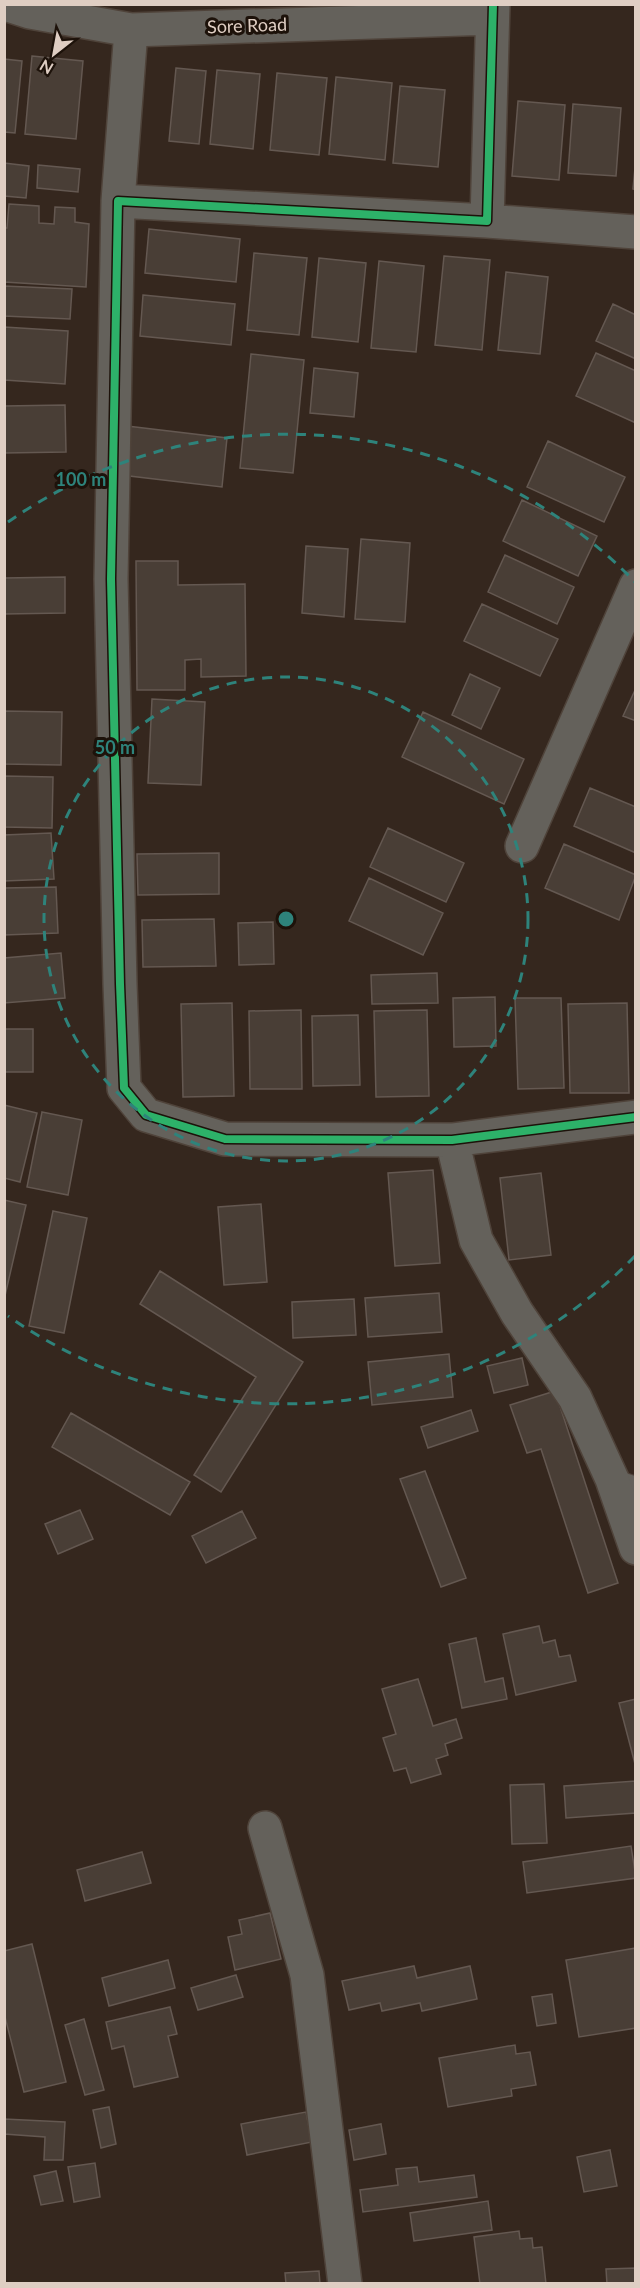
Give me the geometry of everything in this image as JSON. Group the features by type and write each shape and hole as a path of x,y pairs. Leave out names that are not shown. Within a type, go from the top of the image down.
{"street":[{"name":"Sore Road","path":"5,4 30,12 131,30 493,11"},
{"path":"487,221 493,11"},
{"path":"131,30 118,201 111,579 124,1089 146,1115 225,1139 452,1140 636,1117"},
{"path":"118,201 487,221 636,232"},
{"path":"522,846 636,586"},
{"path":"452,1140 476,1240 518,1313 575,1398 624,1483 636,1548"},
{"path":"265,1828 307,1975 345,2283"}],"building":[{"path":"32,56 83,61 76,139 25,134"},
{"path":"4,59 22,61 15,133 4,132"},
{"path":"176,68 206,71 199,144 169,141"},
{"path":"217,70 260,74 253,149 210,144"},
{"path":"277,73 327,78 319,155 270,150"},
{"path":"336,77 392,83 385,160 329,154"},
{"path":"400,86 445,90 438,167 393,163"},
{"path":"518,101 565,105 559,180 512,176"},
{"path":"573,104 621,108 616,176 568,173"},
{"path":"636,157 636,190 633,189"},
{"path":"4,163 29,166 26,198 4,196"},
{"path":"38,165 80,169 78,192 37,188"},
{"path":"9,204 39,206 39,223 54,224 55,207 75,208 75,222 89,224 86,287 4,282 4,228 7,228"},
{"path":"149,229 240,239 236,282 145,273"},
{"path":"254,253 307,258 299,335 247,330"},
{"path":"444,256 490,260 482,350 435,345"},
{"path":"319,258 366,263 358,342 312,337"},
{"path":"379,261 424,266 416,352 371,348"},
{"path":"506,272 548,277 540,354 498,350"},
{"path":"4,286 72,289 70,319 4,316"},
{"path":"143,295 235,304 231,345 140,336"},
{"path":"613,304 636,315 636,359 596,341"},
{"path":"4,327 68,331 65,384 4,380"},
{"path":"596,353 636,371 636,423 576,396"},
{"path":"251,354 304,360 293,473 240,468"},
{"path":"314,368 358,373 354,417 310,413"},
{"path":"65,405 66,452 4,453 4,406"},
{"path":"127,426 227,438 222,487 121,475"},
{"path":"548,441 625,477 604,522 527,487"},
{"path":"522,500 597,536 578,576 503,541"},
{"path":"361,539 410,543 405,622 355,619"},
{"path":"306,546 348,549 344,617 302,613"},
{"path":"505,555 574,587 557,624 488,592"},
{"path":"136,561 178,561 178,585 245,584 246,676 201,677 201,659 185,660 185,690 137,690"},
{"path":"65,577 65,613 4,614 4,578"},
{"path":"482,604 558,639 540,676 464,641"},
{"path":"470,674 500,688 481,729 452,715"},
{"path":"636,688 636,721 623,716"},
{"path":"152,699 205,702 201,785 148,783"},
{"path":"4,711 62,712 61,765 4,764"},
{"path":"423,712 524,759 504,804 402,757"},
{"path":"4,776 53,777 52,828 4,827"},
{"path":"590,788 636,807 636,853 574,826"},
{"path":"388,828 464,863 446,902 370,867"},
{"path":"51,833 54,879 4,881 4,835"},
{"path":"564,844 636,875 619,920 545,888"},
{"path":"219,853 219,894 138,895 137,854"},
{"path":"369,878 443,913 423,955 349,921"},
{"path":"56,887 58,933 4,935 4,888"},
{"path":"214,919 216,966 143,967 142,920"},
{"path":"273,922 274,964 239,965 238,923"},
{"path":"61,953 65,998 4,1003 4,958"},
{"path":"437,973 438,1003 372,1004 371,975"},
{"path":"495,997 496,1046 454,1047 453,998"},
{"path":"515,998 561,998 564,1088 518,1089"},
{"path":"232,1003 234,1096 183,1097 181,1004"},
{"path":"627,1003 629,1093 570,1093 568,1004"},
{"path":"301,1010 302,1089 250,1089 249,1011"},
{"path":"427,1010 429,1096 376,1097 374,1011"},
{"path":"358,1015 360,1085 313,1086 312,1016"},
{"path":"4,1029 33,1029 33,1072 4,1072"},
{"path":"4,1105 37,1113 20,1182 4,1178"},
{"path":"42,1112 82,1120 68,1195 27,1187"},
{"path":"433,1170 440,1263 395,1266 388,1173"},
{"path":"541,1173 551,1255 509,1260 500,1178"},
{"path":"4,1200 26,1205 4,1300"},
{"path":"261,1204 267,1282 224,1285 218,1207"},
{"path":"53,1211 87,1218 64,1333 29,1326"},
{"path":"160,1271 303,1362 221,1492 194,1475 256,1377 140,1304"},
{"path":"439,1293 442,1332 368,1337 365,1298"},
{"path":"354,1299 356,1335 293,1338 292,1302"},
{"path":"449,1354 453,1397 372,1405 368,1362"},
{"path":"522,1358 528,1385 494,1393 487,1366"},
{"path":"555,1391 618,1583 588,1593 541,1449 527,1453 510,1405"},
{"path":"471,1410 478,1431 428,1448 421,1427"},
{"path":"71,1413 190,1482 170,1515 52,1447"},
{"path":"425,1471 466,1578 441,1587 400,1479"},
{"path":"80,1510 93,1539 58,1554 45,1524"},
{"path":"242,1511 256,1538 206,1563 192,1536"},
{"path":"539,1626 543,1643 555,1640 559,1657 570,1655 576,1681 516,1695 503,1634"},
{"path":"476,1638 485,1682 503,1678 507,1699 462,1708 449,1644"},
{"path":"418,1679 433,1726 456,1719 462,1738 445,1744 448,1755 436,1759 441,1774 411,1783 406,1768 394,1771 383,1738 396,1734 382,1689"},
{"path":"636,1699 636,1764 635,1764 619,1703"},
{"path":"636,1781 636,1813 566,1818 564,1786"},
{"path":"544,1784 547,1843 512,1844 510,1785"},
{"path":"631,1846 636,1878 527,1893 523,1862"},
{"path":"142,1852 151,1883 85,1901 77,1870"},
{"path":"270,1913 281,1959 235,1970 228,1937 242,1934 239,1920"},
{"path":"32,1944 66,2082 24,2092 4,2013 4,1951"},
{"path":"636,1948 636,2028 579,2037 566,1960"},
{"path":"168,1960 175,1988 109,2006 102,1978"},
{"path":"414,1966 417,1978 470,1966 477,1999 422,2011 420,2003 382,2011 380,2003 349,2010 342,1981"},
{"path":"236,1975 243,1997 198,2010 191,1988"},
{"path":"552,1994 556,2023 537,2026 532,1997"},
{"path":"170,2007 177,2034 168,2036 178,2077 134,2087 124,2046 112,2049 106,2022"},
{"path":"84,2019 104,2090 85,2095 65,2025"},
{"path":"515,2045 516,2054 530,2052 536,2085 511,2089 512,2096 448,2107 439,2058"},
{"path":"109,2107 116,2144 101,2148 93,2110"},
{"path":"306,2112 312,2142 247,2155 241,2124"},
{"path":"4,2119 65,2122 63,2160 44,2160 45,2137 4,2134"},
{"path":"381,2124 386,2154 354,2160 349,2130"},
{"path":"610,2150 617,2186 584,2192 577,2157"},
{"path":"95,2163 100,2197 74,2202 68,2167"},
{"path":"417,2167 419,2182 474,2175 477,2197 363,2212 360,2190 398,2185 396,2169"},
{"path":"56,2171 63,2201 41,2205 34,2176"},
{"path":"488,2201 492,2230 414,2241 410,2213"},
{"path":"519,2231 520,2239 532,2238 533,2248 542,2247 546,2284 480,2284 474,2237"},
{"path":"636,2268 636,2284 607,2284 606,2269"},
{"path":"319,2271 320,2284 286,2284 285,2273"}],"cycle path":[{"path":"493,4 487,221 118,201 111,579 124,1088 146,1115 225,1139 452,1140 636,1117"}]}
